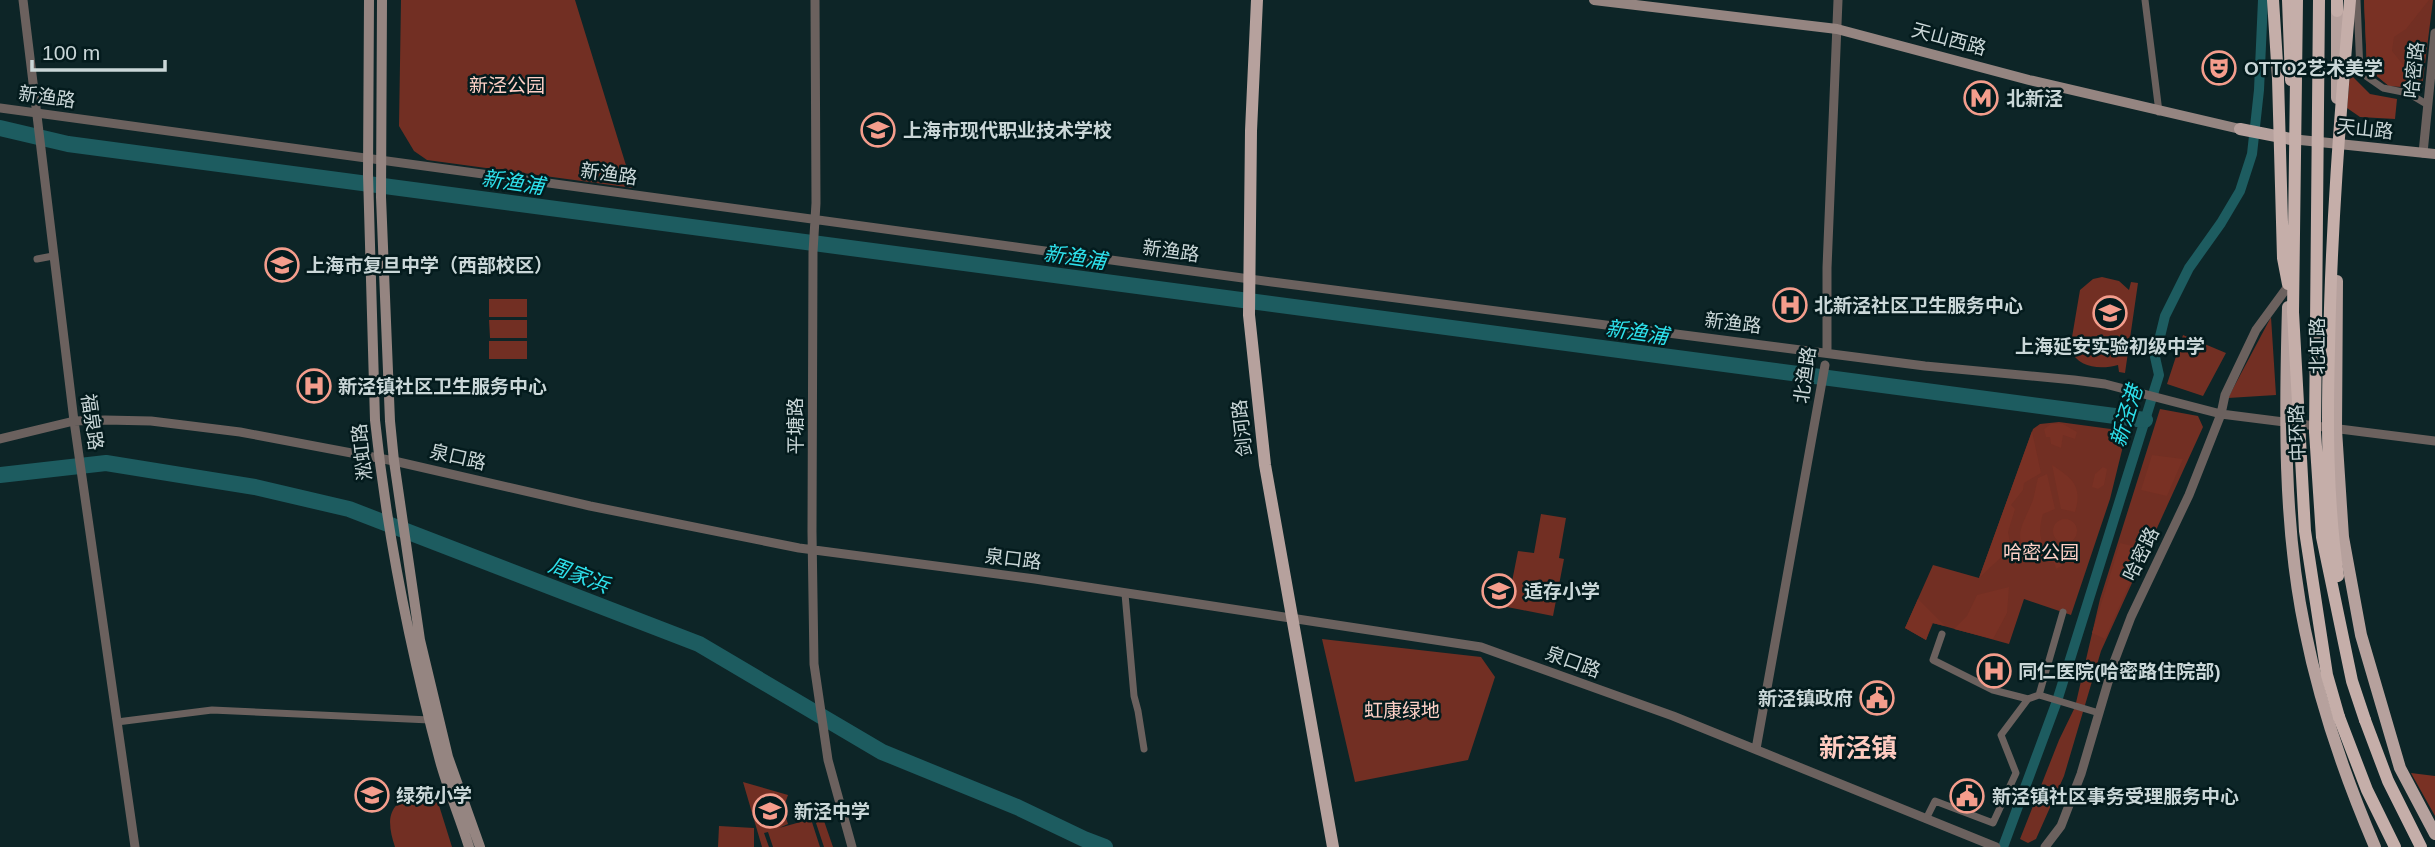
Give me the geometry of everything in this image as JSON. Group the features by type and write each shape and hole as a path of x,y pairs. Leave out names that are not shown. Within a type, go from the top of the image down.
{"highway":[{"path":"2273,0 2283,258 2293,312"},
{"path":"2288,0 2291,85"},
{"name":"中环路","path":"2297,0 2293,312 2305,531 2327,675 2339,717 2367,790 2395,847"},
{"name":"中环路","path":"2319,0 2315,432 2322,537 2353,681 2365,719 2388,781 2421,847"},
{"path":"2347,3 2330,261 2327,450 2336,565 2353,681"}],"main road":[{"name":"淞虹路","path":"369,0 368,174 375,420 379,458 410,644 441,764 469,847"},
{"name":"淞虹路","path":"382,0 381,197 394,461 420,640 445,744 480,847"},
{"name":"剑河路","path":"1257,0 1249,315 1265,465 1333,847"},
{"name":"天山西路","path":"1594,0 1837,30 2159,112 2291,139"},
{"name":"北虹路","path":"2347,3 2337,144 2336,430 2343,537 2361,635 2400,768 2435,834"},
{"name":"北虹路","path":"2291,85 2288,504 2304,630 2324,708 2347,781 2375,847"},
{"name":"天山路","path":"2291,139 2435,154"}],"street":[{"name":"福泉路","path":"23,0 74,421 135,847"},
{"name":"平塘路","path":"815,0 811,531 814,664 828,760 852,847"},
{"name":"北渔路","path":"1756,749 1827,352 1827,268 1838,0"},
{"path":"2145,0 2159,112"},
{"path":"2347,3 2360,72 2383,89 2408,93 2428,105"},
{"name":"哈密路","path":"2423,153 2435,33"},
{"name":"新渔路","path":"0,108 1248,279 1924,366 2074,380 2135,391 2221,414 2435,441"},
{"path":"37,258 53,256"},
{"name":"哈密路","path":"2045,847 2061,826 2081,774 2114,662 2131,617 2189,495 2221,414 2225,394 2251,339 2289,285"},
{"name":"泉口路","path":"0,439 74,421 151,421 200,426 394,461 590,506 813,550 1035,579 1481,647 1756,749 1995,847"},
{"path":"1125,594 1134,696 1144,749"},
{"path":"2039,695 2063,612"},
{"path":"1942,634 1933,660 1993,690 2028,699"},
{"path":"1926,819 1935,801 1993,823 2016,773 2001,736 2028,699 2039,695 2099,713"},
{"path":"117,722 212,710 430,720"}],"green space":[{"name":"新泾公园","path":"401,0 575,0 633,188 427,160 414,151 399,126"},
{"path":"2364,0 2433,0 2422,88 2389,86 2367,68"},
{"path":"2364,0 2429,0 2406,29 2394,37 2392,51 2422,88 2389,86 2367,68"},
{"path":"2350,74 2370,94 2397,99 2395,119 2360,117 2347,108"},
{"path":"2102,277 2119,281 2129,290 2131,282 2138,283 2125,373 2119,372 2118,365 2097,367 2084,364 2070,349 2080,290 2093,279"},
{"path":"489,299 527,299 527,317 489,317"},
{"path":"2271,317 2276,395 2228,398"},
{"path":"489,320 527,320 527,338 490,338"},
{"path":"2183,335 2226,353 2203,396 2167,384"},
{"path":"489,341 527,341 527,359 489,359"},
{"path":"2160,409 2198,416 2203,427 2101,651 2064,776 2036,839 2028,843 2020,839 2075,707 2100,599"},
{"name":"哈密公园","path":"2059,422 2118,430 2124,442 2110,499 2071,615 2024,599 2009,644 1933,623 1926,640 1905,628 1933,565 1979,578 2033,429 2040,424"},
{"path":"2051,424 2063,424 2077,432 2075,439 2063,435 2061,448 2051,444 2044,429"},
{"path":"2032,431 2041,473 2024,483 2023,490 2011,505 2015,509 2008,532 2011,548 1979,578"},
{"path":"2152,455 2183,459 2167,496 2141,490"},
{"path":"2052,465 2065,474 2077,489 2075,512 2061,509"},
{"path":"2103,467 2107,469 2104,485 2098,489 2092,487 2095,474"},
{"path":"2047,474 2055,509 2043,514 2040,535 2049,549 2063,554 2062,566 2056,569 2053,559 2035,561 2022,546 2020,538 2038,478"},
{"path":"1541,514 1566,518 1559,558 1564,559 1553,616 1507,607 1518,551 1534,553"},
{"path":"2065,519 2073,523 2077,531 2073,539 2065,543 2057,539 2053,531 2057,523"},
{"path":"2120,543 2145,549 2105,639 2092,633"},
{"path":"2009,587 2007,613 1993,639 1954,629 1967,616 1977,595"},
{"path":"1918,599 1945,626 1932,623 1926,640 1905,628"},
{"name":"虹康绿地","path":"1322,639 1481,657 1495,677 1468,760 1355,782"},
{"path":"2411,773 2435,776 2435,816"},
{"path":"743,782 788,795 783,809 788,824 779,828 811,819 820,847 773,847 768,832 764,833 769,847 762,847"},
{"path":"414,795 437,799 452,847 395,847 391,815 398,804"},
{"path":"823,818 833,847 824,847 815,820"},
{"path":"719,826 754,828 754,847 718,847"}],"waterway":[{"name":"新泾港","path":"2003,847 2057,701 2159,375 2155,357 2165,316 2189,268 2240,191 2252,154 2259,90 2263,0"},
{"name":"新渔浦","path":"0,128 68,144 2145,420"},
{"name":"周家浜","path":"0,475 106,463 255,487 349,509 699,644 882,752 1017,807 1105,847"}],"place":[{"name":"OTTO2艺术美学","path":"2219,68"},
{"name":"北新泾","path":"1981,98"},
{"name":"上海市现代职业技术学校","path":"878,130"},
{"name":"上海市复旦中学（西部校区）","path":"282,265"},
{"name":"北新泾社区卫生服务中心","path":"1790,305"},
{"name":"上海延安实验初级中学","path":"2110,313"},
{"name":"新泾镇社区卫生服务中心","path":"314,386"},
{"name":"适存小学","path":"1499,591"},
{"name":"同仁医院(哈密路住院部)","path":"1994,671"},
{"name":"新泾镇政府","path":"1877,698"},
{"name":"绿苑小学","path":"372,795"},
{"name":"新泾镇社区事务受理服务中心","path":"1967,796"},
{"name":"新泾中学","path":"770,811"}],"district":[{"name":"新泾镇","path":"1858,748"}]}
